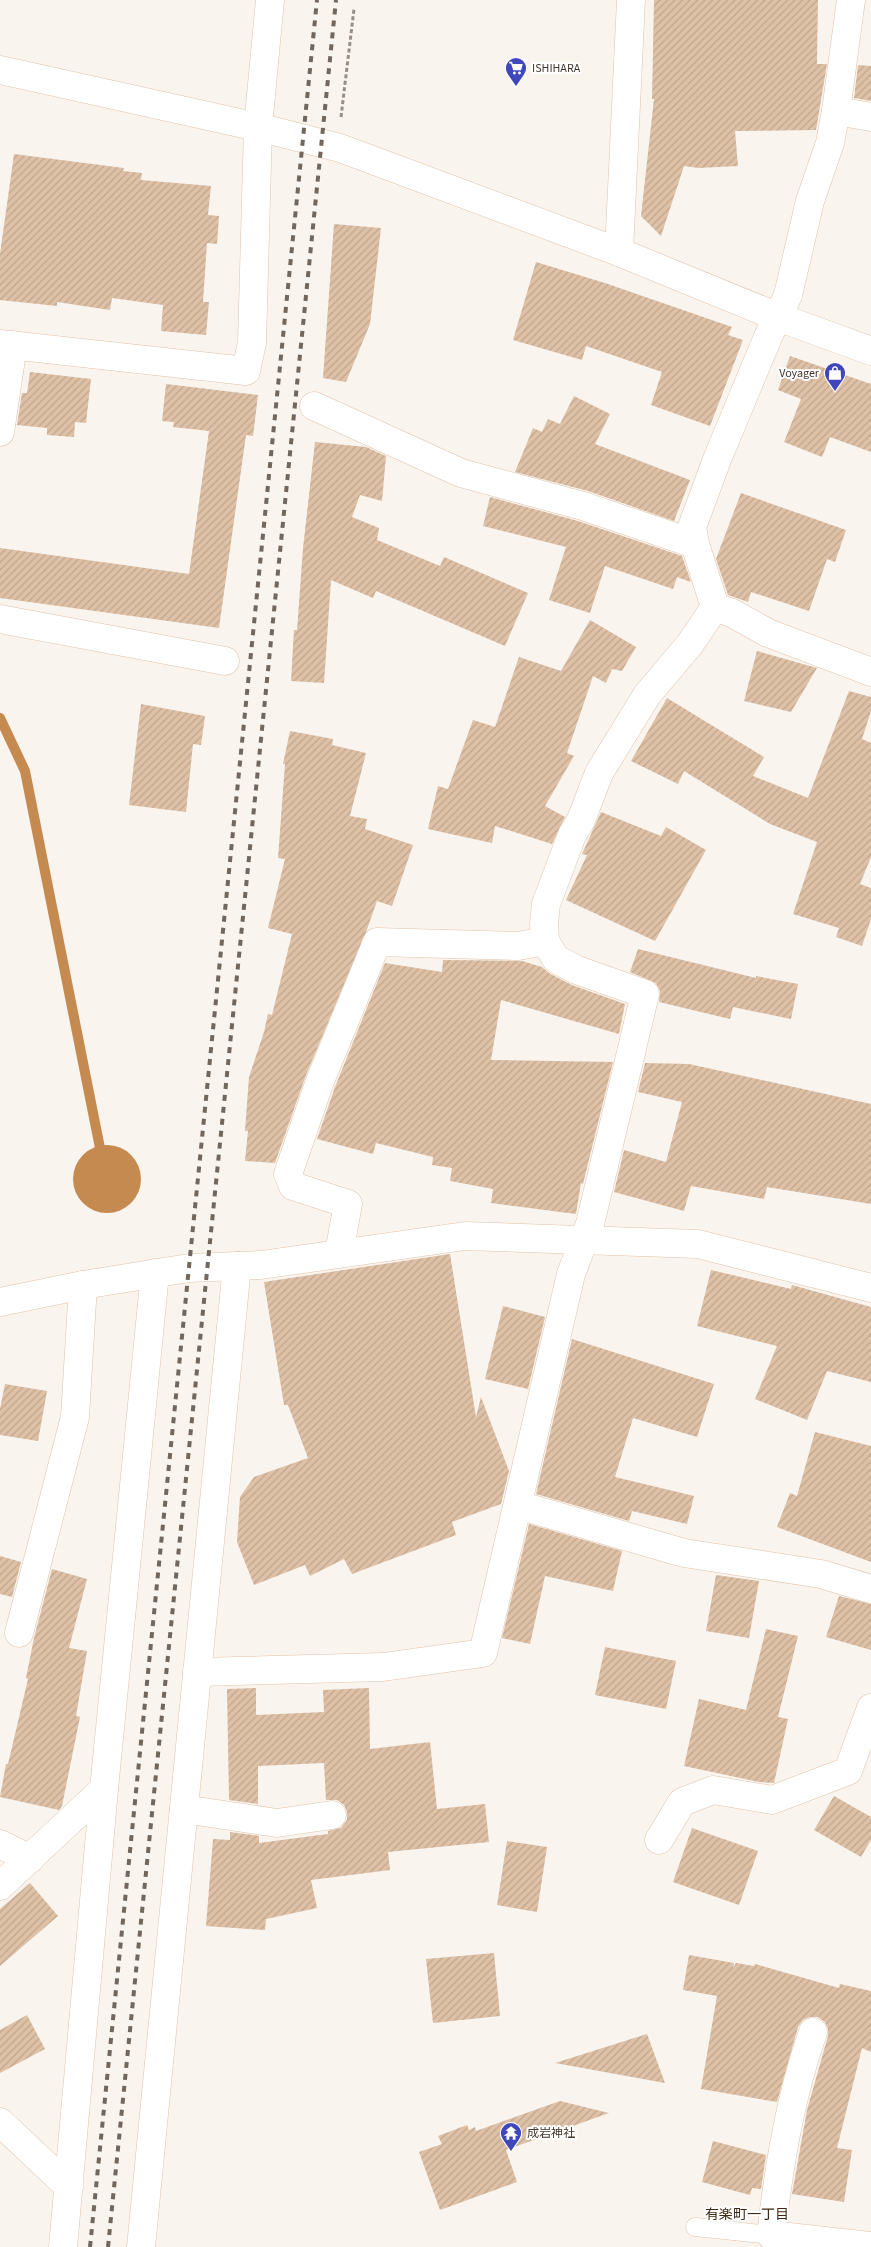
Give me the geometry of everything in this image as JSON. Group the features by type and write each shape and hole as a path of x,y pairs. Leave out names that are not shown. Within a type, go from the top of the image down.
{"street":[{"path":"0,432 7,344 246,370 252,343 258,127 270,0"},
{"path":"619,252 631,0"},
{"path":"715,607 695,544 692,527 718,457 788,295 810,201 830,143 851,0"},
{"path":"0,70 258,127 340,148 619,252 778,317 871,351"},
{"path":"836,111 871,117"},
{"path":"314,406 461,473 583,506 695,544"},
{"path":"715,607 732,613 768,633 871,672"},
{"path":"197,1672 383,1667 483,1653 569,1283 590,1224 645,994 577,970 556,959 545,942 546,904 572,835 581,820 599,773 647,695 690,644 715,607"},
{"path":"0,619 225,661"},
{"path":"339,1253 348,1204 293,1186 288,1174 320,1082 377,942 518,946 545,942"},
{"path":"0,1302 84,1285 189,1268 261,1265 465,1236 698,1244 871,1288"},
{"path":"141,2247 237,1266"},
{"path":"63,2247 104,1789 155,1274"},
{"path":"19,1633 75,1417 84,1285"},
{"path":"518,1505 684,1553 821,1574 871,1589"},
{"path":"659,1840 682,1802 713,1790 772,1800 848,1771 871,1708"},
{"path":"0,1886 104,1789"},
{"path":"184,1808 277,1823 332,1815"},
{"path":"0,1844 30,1859"},
{"path":"813,2032 805,2054 783,2146 771,2234 871,2246"},
{"path":"0,2122 69,2187"}],"lane":[{"path":"695,2227 771,2234"}],"path":[{"path":"341,120 354,8"}],"shaded area":[{"path":"107,1145 120,1148 131,1155 138,1166 141,1179 138,1192 131,1203 120,1210 107,1213 94,1210 83,1203 76,1192 73,1179 76,1166 83,1155 94,1148"}],"building":[{"path":"654,0 818,0 817,64 827,64 816,130 735,131 738,166 699,168 684,166 661,236 641,216 654,99 652,99"},
{"path":"858,65 871,66 871,101 854,98"},
{"path":"14,154 124,168 123,171 142,173 141,180 211,186 208,215 219,216 217,244 207,243 203,302 209,302 206,335 161,331 163,305 112,298 110,310 57,302 57,306 0,300 0,254"},
{"path":"334,224 381,228 370,324 346,382 323,378"},
{"path":"536,262 605,283 732,327 728,335 743,340 710,426 651,405 662,372 586,346 582,360 513,340"},
{"path":"790,356 871,384 871,452 830,437 822,457 784,442 801,399 778,390"},
{"path":"30,372 91,379 86,423 75,422 74,437 47,435 47,428 17,425 22,393 27,393"},
{"path":"166,384 258,395 253,436 246,435 219,628 0,598 0,548 189,574 209,431 173,427 174,422 162,421"},
{"path":"574,396 610,414 595,444 690,480 674,521 588,491 515,472 533,428 542,432 548,419 560,424"},
{"path":"315,442 366,447 386,456 382,501 360,495 352,517 379,528 377,540 440,566 444,557 528,593 505,646 376,591 373,598 331,580 324,683 291,681 294,630 297,630 303,548"},
{"path":"741,493 846,530 835,562 827,559 809,611 751,592 748,602 728,595 716,559"},
{"path":"490,497 578,521 682,556 691,582 677,577 673,589 605,566 590,613 549,600 566,547 483,526"},
{"path":"590,620 636,647 622,671 612,669 606,683 593,676 567,753 574,756 545,806 565,817 552,844 495,826 492,843 428,829 438,786 448,789 473,720 495,727 519,657 561,671"},
{"path":"757,651 817,668 791,712 744,701"},
{"path":"849,691 871,697 871,711 862,739 871,743 871,857 860,884 871,888 871,919 862,946 836,937 839,928 793,914 817,842 770,824 684,771 678,784 631,761 667,698 764,757 753,776 808,798"},
{"path":"141,704 205,716 201,745 193,744 186,812 129,805"},
{"path":"290,731 333,739 332,745 366,753 350,816 367,819 365,829 413,845 392,906 377,901 366,932 306,1075 275,1163 245,1161 248,1131 245,1131 249,1077 268,1014 272,1015 292,934 268,928 285,859 278,858 285,764 283,764"},
{"path":"601,812 661,836 666,827 706,850 655,941 566,900 587,855 582,854"},
{"path":"638,949 756,978 756,976 798,984 791,1019 733,1007 730,1019 659,1002 660,991 656,983 630,972"},
{"path":"443,960 522,961 542,967 549,973 572,985 625,1004 619,1034 501,1000 491,1060 613,1062 583,1184 581,1183 576,1214 491,1203 493,1189 450,1181 452,1168 432,1165 433,1157 376,1143 373,1154 317,1139 335,1087 385,963 442,972"},
{"path":"645,1063 689,1064 871,1104 871,1204 767,1187 764,1199 691,1186 684,1211 614,1192 624,1150 666,1162 682,1102 638,1092"},
{"path":"450,1254 476,1417 481,1397 509,1471 501,1504 452,1522 456,1535 352,1574 344,1559 310,1576 305,1565 254,1585 237,1542 240,1497 254,1477 308,1458 288,1405 284,1405 264,1282"},
{"path":"711,1270 791,1289 792,1285 871,1307 871,1382 827,1371 807,1420 755,1399 777,1346 697,1326"},
{"path":"503,1306 545,1317 528,1389 485,1379"},
{"path":"572,1339 714,1384 697,1437 633,1418 615,1477 694,1496 687,1524 632,1511 629,1521 536,1494"},
{"path":"5,1384 47,1391 38,1441 0,1435 0,1409"},
{"path":"815,1432 871,1446 871,1562 777,1527 790,1493 797,1496"},
{"path":"529,1524 622,1551 613,1591 545,1576 530,1644 502,1638"},
{"path":"0,1556 21,1562 12,1597 0,1594"},
{"path":"52,1569 87,1579 69,1648 87,1651 76,1716 80,1717 62,1806 59,1810 0,1797 6,1764 8,1764 28,1679 26,1678 34,1638"},
{"path":"716,1575 759,1581 749,1638 706,1631"},
{"path":"839,1596 871,1604 871,1650 826,1637"},
{"path":"766,1629 798,1636 778,1717 788,1719 774,1783 759,1782 684,1766 699,1699 746,1710"},
{"path":"605,1647 676,1661 666,1709 595,1695"},
{"path":"256,1688 256,1715 324,1712 323,1690 369,1688 370,1749 430,1742 437,1809 485,1804 489,1842 388,1852 390,1870 311,1880 317,1908 266,1919 265,1930 206,1926 213,1839 230,1840 230,1832 259,1836 259,1843 328,1834 328,1831 341,1828 347,1820 347,1812 344,1805 337,1800 326,1800 324,1763 258,1766 258,1804 229,1800 227,1689"},
{"path":"834,1796 871,1817 871,1840 861,1857 814,1830"},
{"path":"692,1828 758,1851 739,1905 673,1882"},
{"path":"507,1841 547,1847 537,1912 497,1905"},
{"path":"30,1883 58,1916 0,1966 0,1909"},
{"path":"494,1953 500,2016 433,2023 426,1959"},
{"path":"689,1955 734,1963 733,1968 736,1963 754,1966 755,1964 839,1988 840,1984 871,1991 871,2052 862,2048 837,2148 852,2150 844,2202 792,2194 807,2110 828,2036 825,2022 818,2017 810,2017 803,2020 798,2027 777,2102 701,2089 717,1996 683,1990"},
{"path":"27,2015 45,2049 0,2073 0,2030"},
{"path":"647,2034 665,2083 555,2063"},
{"path":"560,2101 609,2113 506,2150 517,2182 440,2210 419,2152 442,2144 438,2136 467,2125 469,2130 475,2127 476,2131"},
{"path":"713,2141 766,2155 761,2189 752,2188 750,2195 702,2182"}],"waterway":[{"path":"0,718 25,771 102,1158"}],"railway":[{"path":"90,2247 317,0"},
{"path":"108,2247 336,0"}],"place":[{"name":"ISHIHARA","path":"516,87"},
{"name":"Voyager","path":"835,392"},
{"name":"成岩神社","path":"511,2152"}],"district":[{"name":"有楽町一丁目","path":"747,2215"}]}
